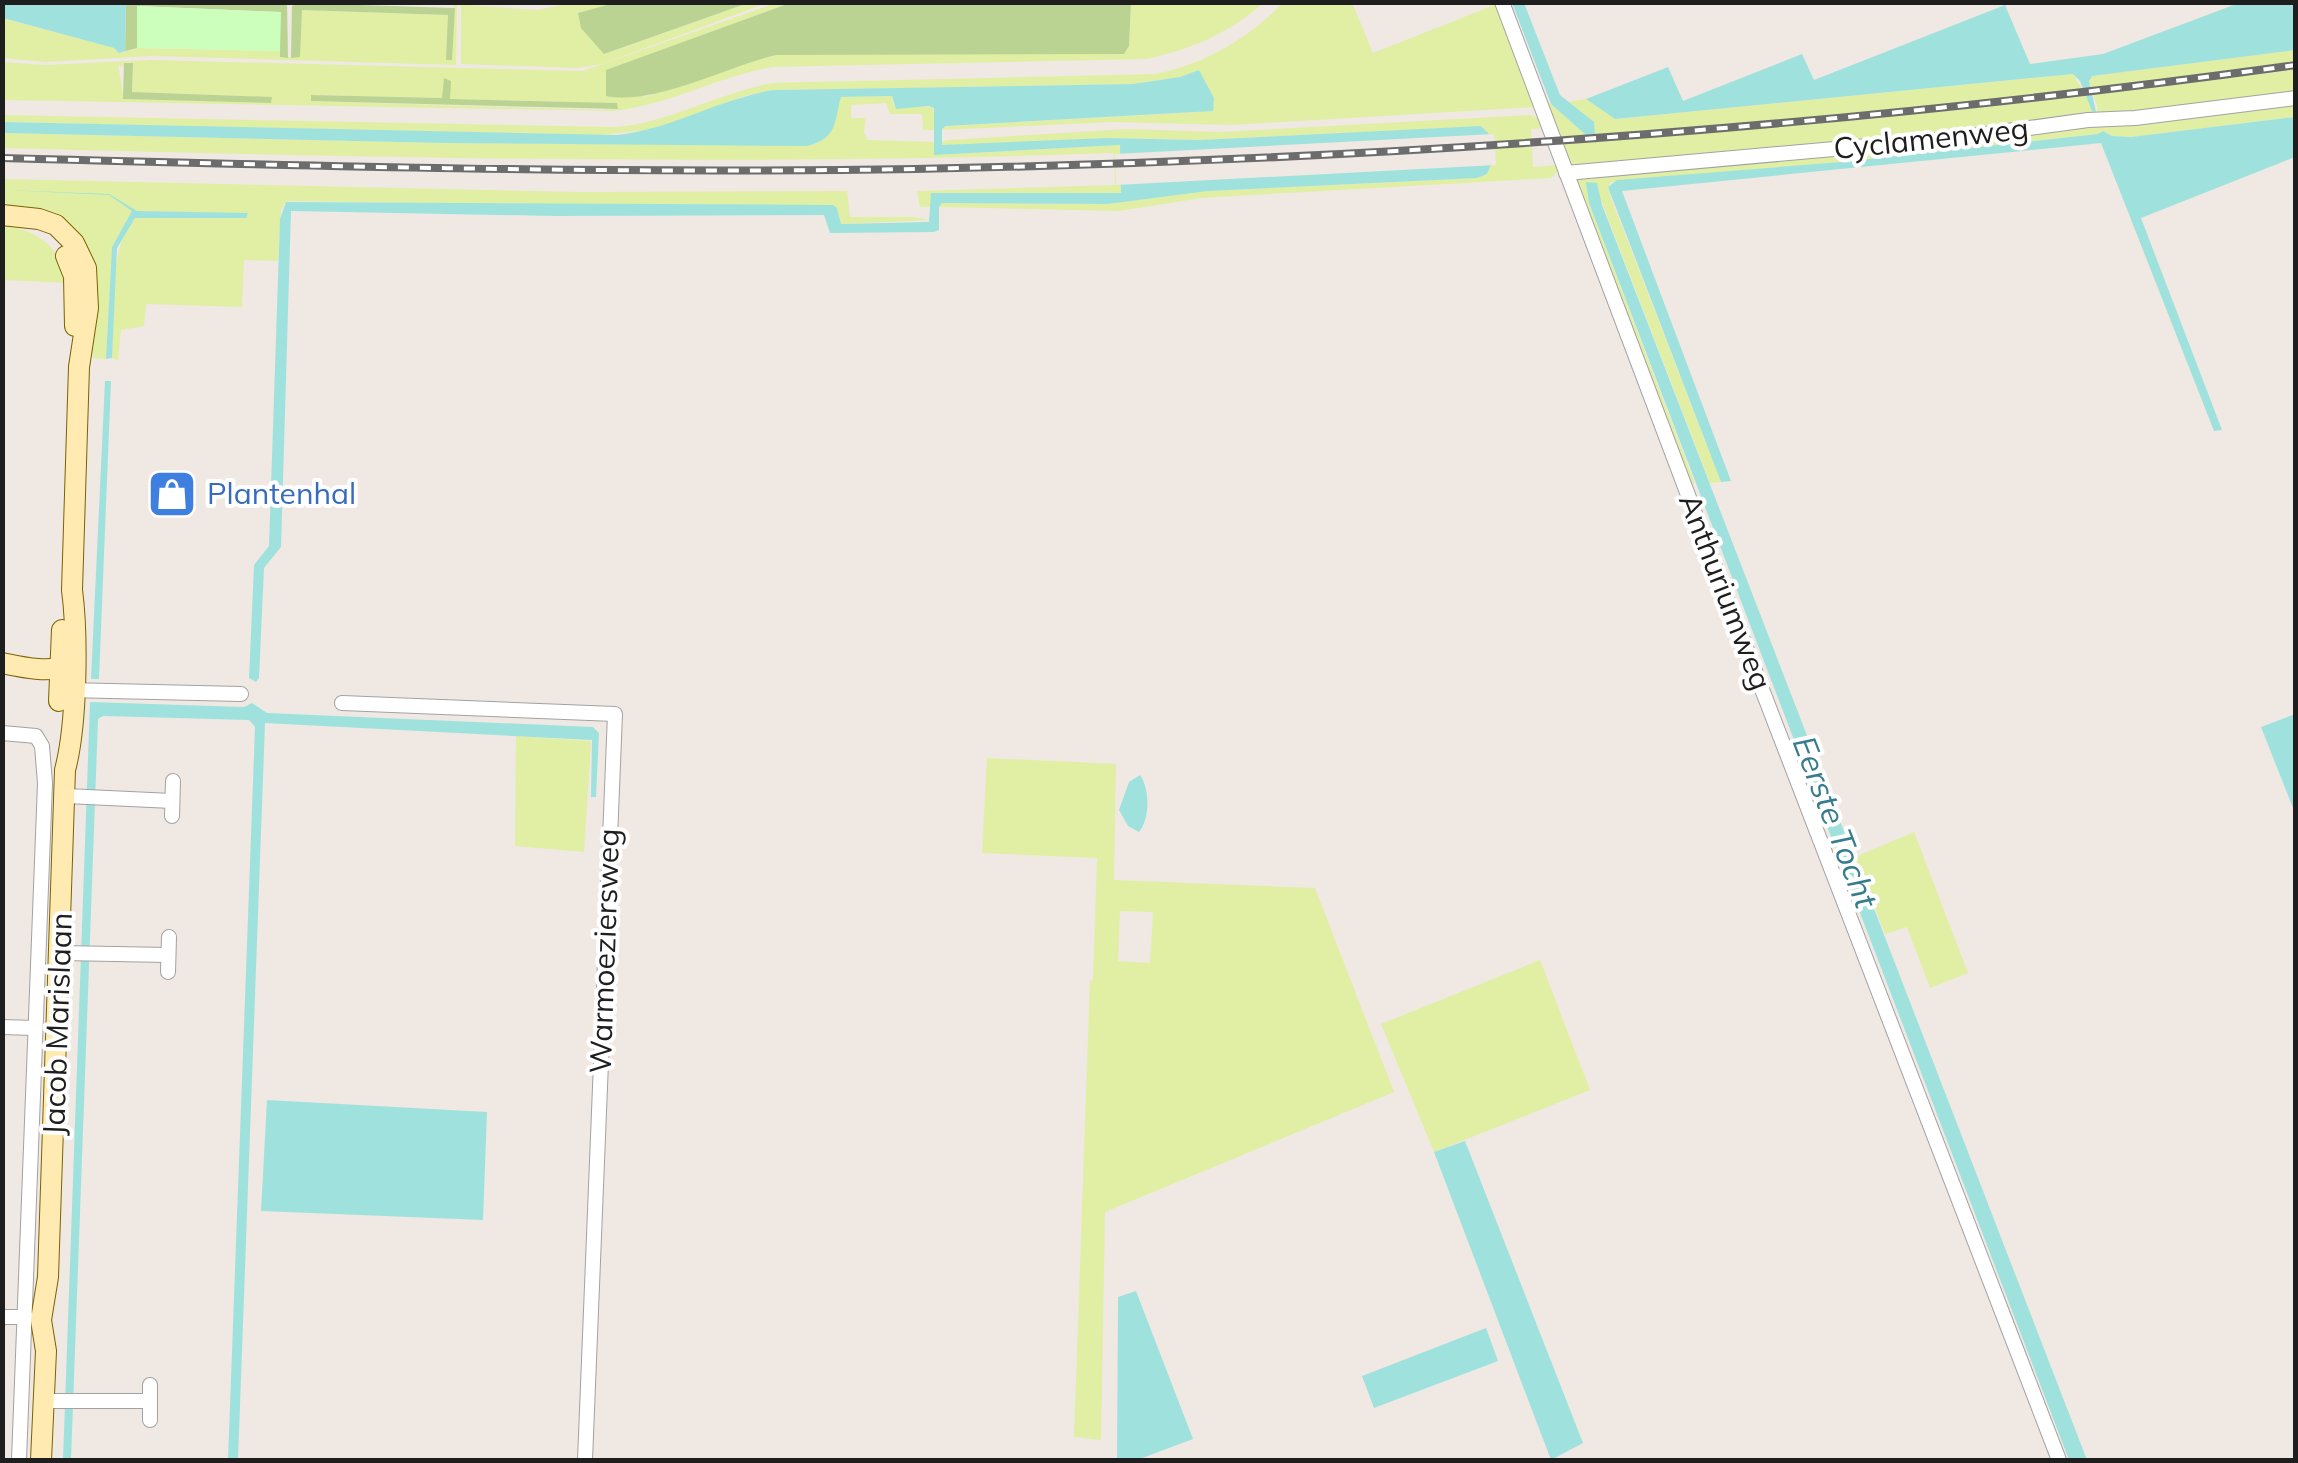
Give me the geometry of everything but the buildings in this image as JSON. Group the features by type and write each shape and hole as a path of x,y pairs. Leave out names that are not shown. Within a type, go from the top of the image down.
{"main road":[{"name":"Jacob Marislaan","path":"9,216 56,225 70,236 72,254 86,268 88,286 79,368 72,590 59,754 75,796 76,953 41,1320 52,1401 42,1460"},
{"path":"4,663 65,674"}],"street":[{"name":"Anthuriumweg","path":"1502,2 1741,637 2059,1460"},
{"name":"Cyclamenweg","path":"1566,173 1972,137 2088,120 2296,98"},
{"path":"65,674 241,694"},
{"name":"Warmoeziersweg","path":"342,703 615,714 585,1460"},
{"path":"2,733 36,736 42,746 44,783 19,1460"},
{"path":"75,796 172,808 173,781"},
{"path":"168,972 169,937"},
{"path":"76,953 168,954"},
{"path":"2,1027 35,1028"},
{"path":"2,1317 26,1318"},
{"path":"52,1401 150,1393 150,1420"}],"green space":[{"path":"287,2 288,58 280,57 280,12 138,6 137,48 125,51 126,3"},
{"path":"618,2 748,3 604,54 581,28 578,13"},
{"path":"1284,2 1358,3 1353,5 1373,53 1497,4 1535,107 1231,125 1112,122 941,130 948,126 1197,112 1199,70 1133,84 773,90 744,96 656,129 599,135 3,122 2,115 616,127 656,119 772,83 1156,74 1225,48"},
{"path":"296,3 455,8 452,60 446,60 448,15 302,10 300,57 291,58 292,6"},
{"path":"452,3 457,3 456,65 152,56 46,62 3,58 2,18 114,48 119,53 137,48 280,51 280,57 299,57 302,10 449,15 446,59 451,60 455,9"},
{"path":"461,3 554,3 467,5 537,10 573,3 618,3 578,13 605,54 748,3 767,3 602,64 578,68 461,64"},
{"path":"776,3 790,3 607,70 645,97 776,55 1129,46 1131,3 1263,3 1208,39 1146,59 771,67 653,103 613,111 3,100 3,62 45,65 151,60 583,71","holes":["125,63 133,64 132,92 271,97 271,102 124,99 118,65 124,67","444,79 450,81 450,99 617,103 618,108 311,101 312,95 443,98"]},
{"path":"790,3 1131,3 1129,46 1124,54 776,55 667,91 625,98 606,96 606,70"},
{"path":"137,6 281,12 280,51 137,48"},
{"path":"2295,50 2295,117 2131,137 2112,136 2103,131 1841,162 1611,182 1611,198 1721,482 1710,483 1597,183 1589,203 1695,484 1544,98 1596,144 1594,122 1568,102 1586,99 1616,119 2073,74 2096,113 2089,81 2092,76"},
{"path":"124,63 133,63 132,92 272,97 271,103 123,99"},
{"path":"444,78 451,81 450,99 617,103 618,109 311,101 311,95 442,98"},
{"path":"892,96 894,106 933,107 936,130 923,130 922,114 890,114 886,103 851,105 851,118 865,118 866,113 867,140 935,142 935,155 1120,145 1122,193 931,193 931,207 920,207 917,191 1115,185 1114,153 697,160 3,148 3,133 444,143 813,145 834,124 841,97"},
{"path":"1530,115 1544,128 1531,129 1533,167 1557,165 1558,171 1551,178 1201,198 1119,211 939,207 942,203 1108,204 1208,191 1476,178 1487,174 1341,133 943,146 942,142 948,140 1128,129 1220,132"},
{"path":"3,179 579,192 847,191 850,217 931,220 841,224 833,205 290,201 281,210 278,261 244,260 242,307 146,304 144,326 121,330 118,360 112,358 117,262 121,243 138,216 247,218 132,212 112,247 106,359 93,358 79,242 3,208"},
{"path":"2,224 27,231 45,242 59,258 69,283 3,280"},
{"path":"516,736 591,741 584,852 515,846"},
{"path":"987,758 1116,764 1114,880 1315,888 1394,1092 1105,1212 1101,1440 1074,1437 1097,858 982,853","holes":["1120,911 1153,912 1150,963 1118,961"]},
{"path":"1914,832 1968,973 1930,988 1907,927 1885,934 1855,857"},
{"path":"1540,960 1590,1090 1434,1152 1381,1024"}],"water":[{"path":"2,3 126,3 125,51 119,53 114,48 3,18"},
{"path":"1512,3 1524,3 1560,95 1594,122 1596,144 1551,104"},
{"path":"2239,3 2295,3 2295,50 2092,76 2089,81 2096,112 2073,74 1615,119 1586,99 1668,67 1683,101 1802,54 1814,80 2005,5 2030,64 2103,54"},
{"path":"1199,70 1214,98 1213,111 946,126 942,129 942,145 1106,138 1199,140 1481,126 1489,134 1491,165 1487,174 1477,178 1208,191 1108,204 942,203 939,230 934,232 830,233 824,215 556,216 291,211 281,547 264,568 256,682 249,678 254,565 269,546 280,219 286,202 833,205 841,224 929,222 931,193 1121,193 1120,145 934,155 934,108 896,109 892,96 841,97 830,133 807,146 3,133 3,122 617,135 657,127 773,90 1133,84"},
{"path":"2295,117 2295,157 2141,218 2222,430 2214,431 2101,143 1622,191 1731,481 1721,482 1608,187 1617,180 1841,162 2103,131 2112,136 2131,137"},
{"name":"Eerste Tocht","path":"1586,182 1597,183 1602,205 2087,1460 2069,1460 1589,203"},
{"path":"6,190 109,194 137,211 248,213 246,218 135,218 117,248 112,358 106,359 112,247 132,211 109,195"},
{"path":"105,381 111,381 99,679 91,679"},
{"path":"90,702 244,707 252,703 267,713 593,727 599,733 596,797 591,797 592,740 265,723 238,1460 228,1460 255,727 249,720 103,716 98,719 71,1460 63,1460"},
{"path":"2296,715 2295,813 2261,727"},
{"path":"1140,775 1147,804 1139,832 1128,826 1119,810 1129,782"},
{"path":"267,1100 487,1112 483,1220 261,1211"},
{"path":"1465,1141 1583,1443 1551,1460 1434,1152"},
{"path":"1136,1291 1193,1439 1137,1460 1117,1460 1118,1297"},
{"path":"1486,1328 1498,1361 1374,1408 1362,1376"}],"pier":[{"path":"1494,134 1496,165 1116,185 1115,154"}],"railway":[{"path":"2,158 687,171 915,169 1261,158 1779,123 1952,107 2296,65"}],"place":[{"name":"Plantenhal","path":"172,494"}]}
